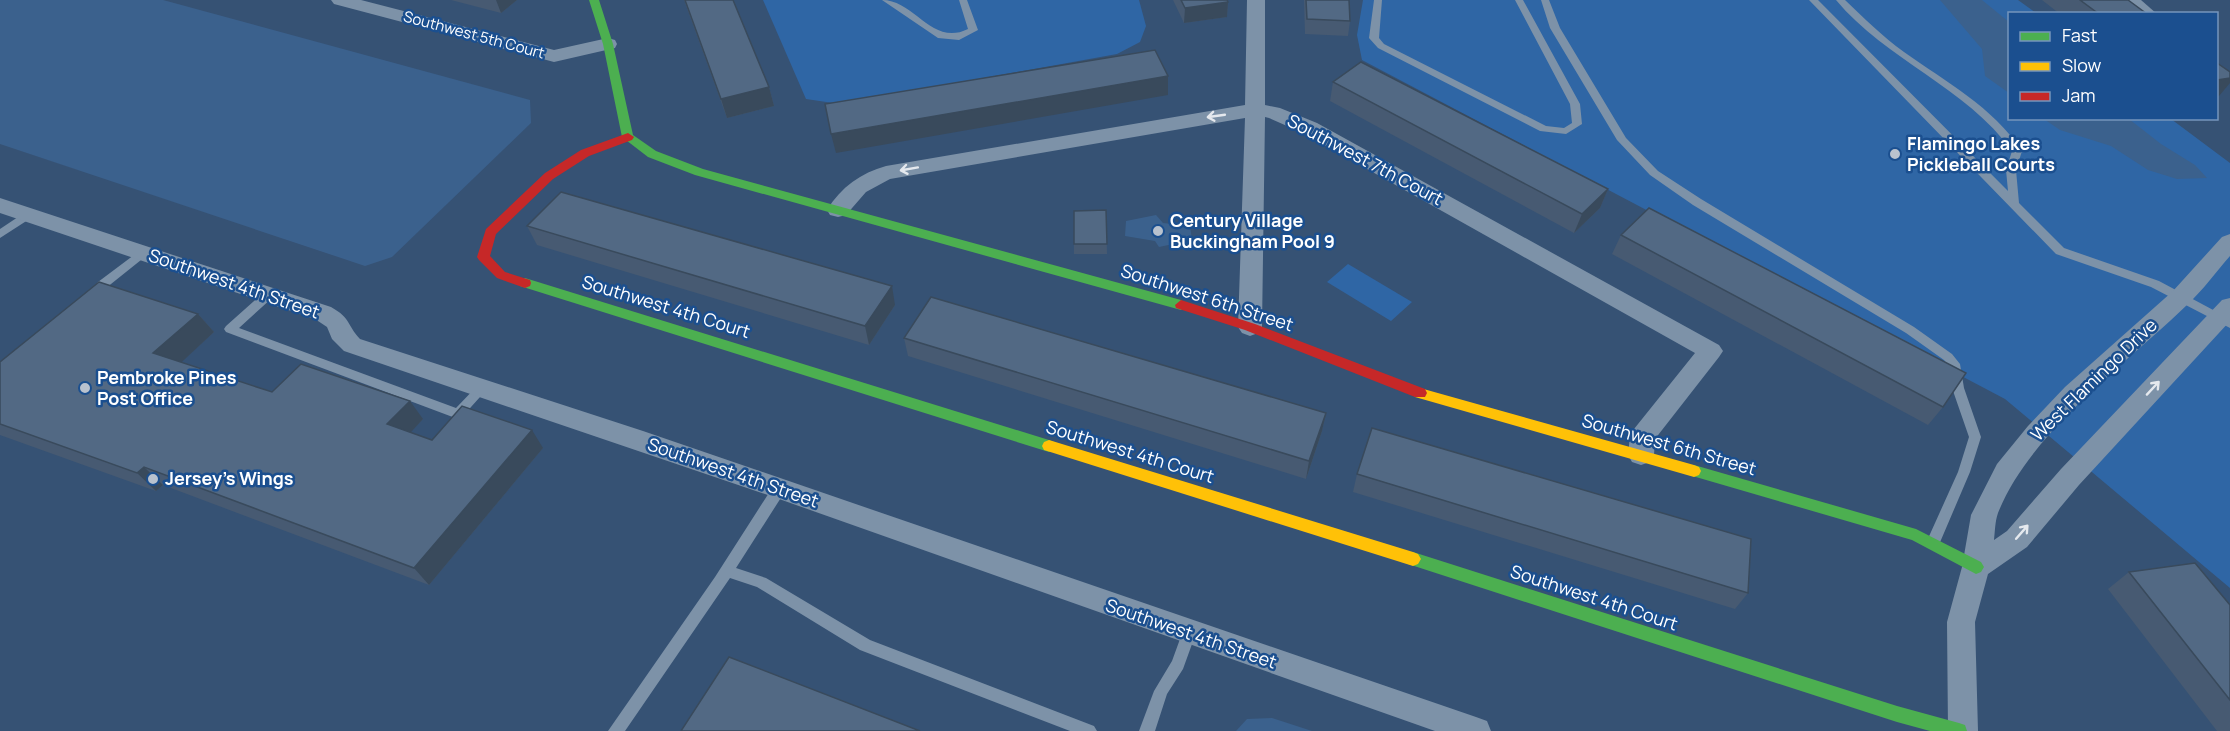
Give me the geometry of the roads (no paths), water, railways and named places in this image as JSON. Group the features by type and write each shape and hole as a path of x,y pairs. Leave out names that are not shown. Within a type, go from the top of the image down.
{"street":[{"name":"Southwest 5th Court","path":"340,0 554,56 608,44"},
{"path":"594,0 608,44 628,136"},
{"path":"1250,327 1254,210 1256,0"},
{"path":"2129,0 2145,12"},
{"name":"Southwest 7th Court","path":"838,210 852,191 872,178 886,173 1178,122 1255,111 1273,112 1310,128 1711,351 1643,436 1641,455"},
{"name":"Southwest 6th Street","path":"628,136 639,148 664,160 1101,282 1250,327 1403,388 1916,535 1976,567"},
{"name":"Southwest 4th Court","path":"628,136 585,153 549,176 490,232 483,257 501,275 1534,597 1897,714 1961,731"},
{"name":"Southwest 4th Street","path":"0,205 323,313 338,322 340,333 352,345 483,387 1476,731"},
{"name":"West Flamingo Drive","path":"1961,731 1960,628 1976,567 1984,515 2006,471 2037,433 2074,394 2181,297 2230,242"},
{"path":"1976,567 2017,539 2070,477 2226,316"}],"lane":[{"path":"886,0 941,36 959,37 973,30 963,0"},
{"path":"1378,0 1374,38 1381,46 1544,129 1566,131 1577,124 1575,104 1519,0"},
{"path":"1545,0 1555,28 1622,140 1654,173 1697,202 1910,330 1948,357 1956,368 1958,388 1974,437 1964,472 1933,544"},
{"path":"1814,0 2060,251 2155,284 2226,316"},
{"path":"1840,0 1873,32 1992,120 2009,139 2017,151 2011,170 2014,204"},
{"path":"0,234 27,215"},
{"path":"102,285 142,253"},
{"path":"268,295 230,329 458,414 483,387"},
{"path":"616,731 728,571 779,489"},
{"path":"728,571 761,582 865,645 1089,731"},
{"path":"1147,731 1161,691 1178,664 1189,633"}],"place":[{"name":"Flamingo Lakes Pickleball Courts","path":"1895,154"},
{"name":"Century Village Buckingham Pool 9","path":"1158,231"},
{"name":"Pembroke Pines Post Office","path":"85,388"},
{"name":"Jersey's Wings","path":"153,479"}]}
